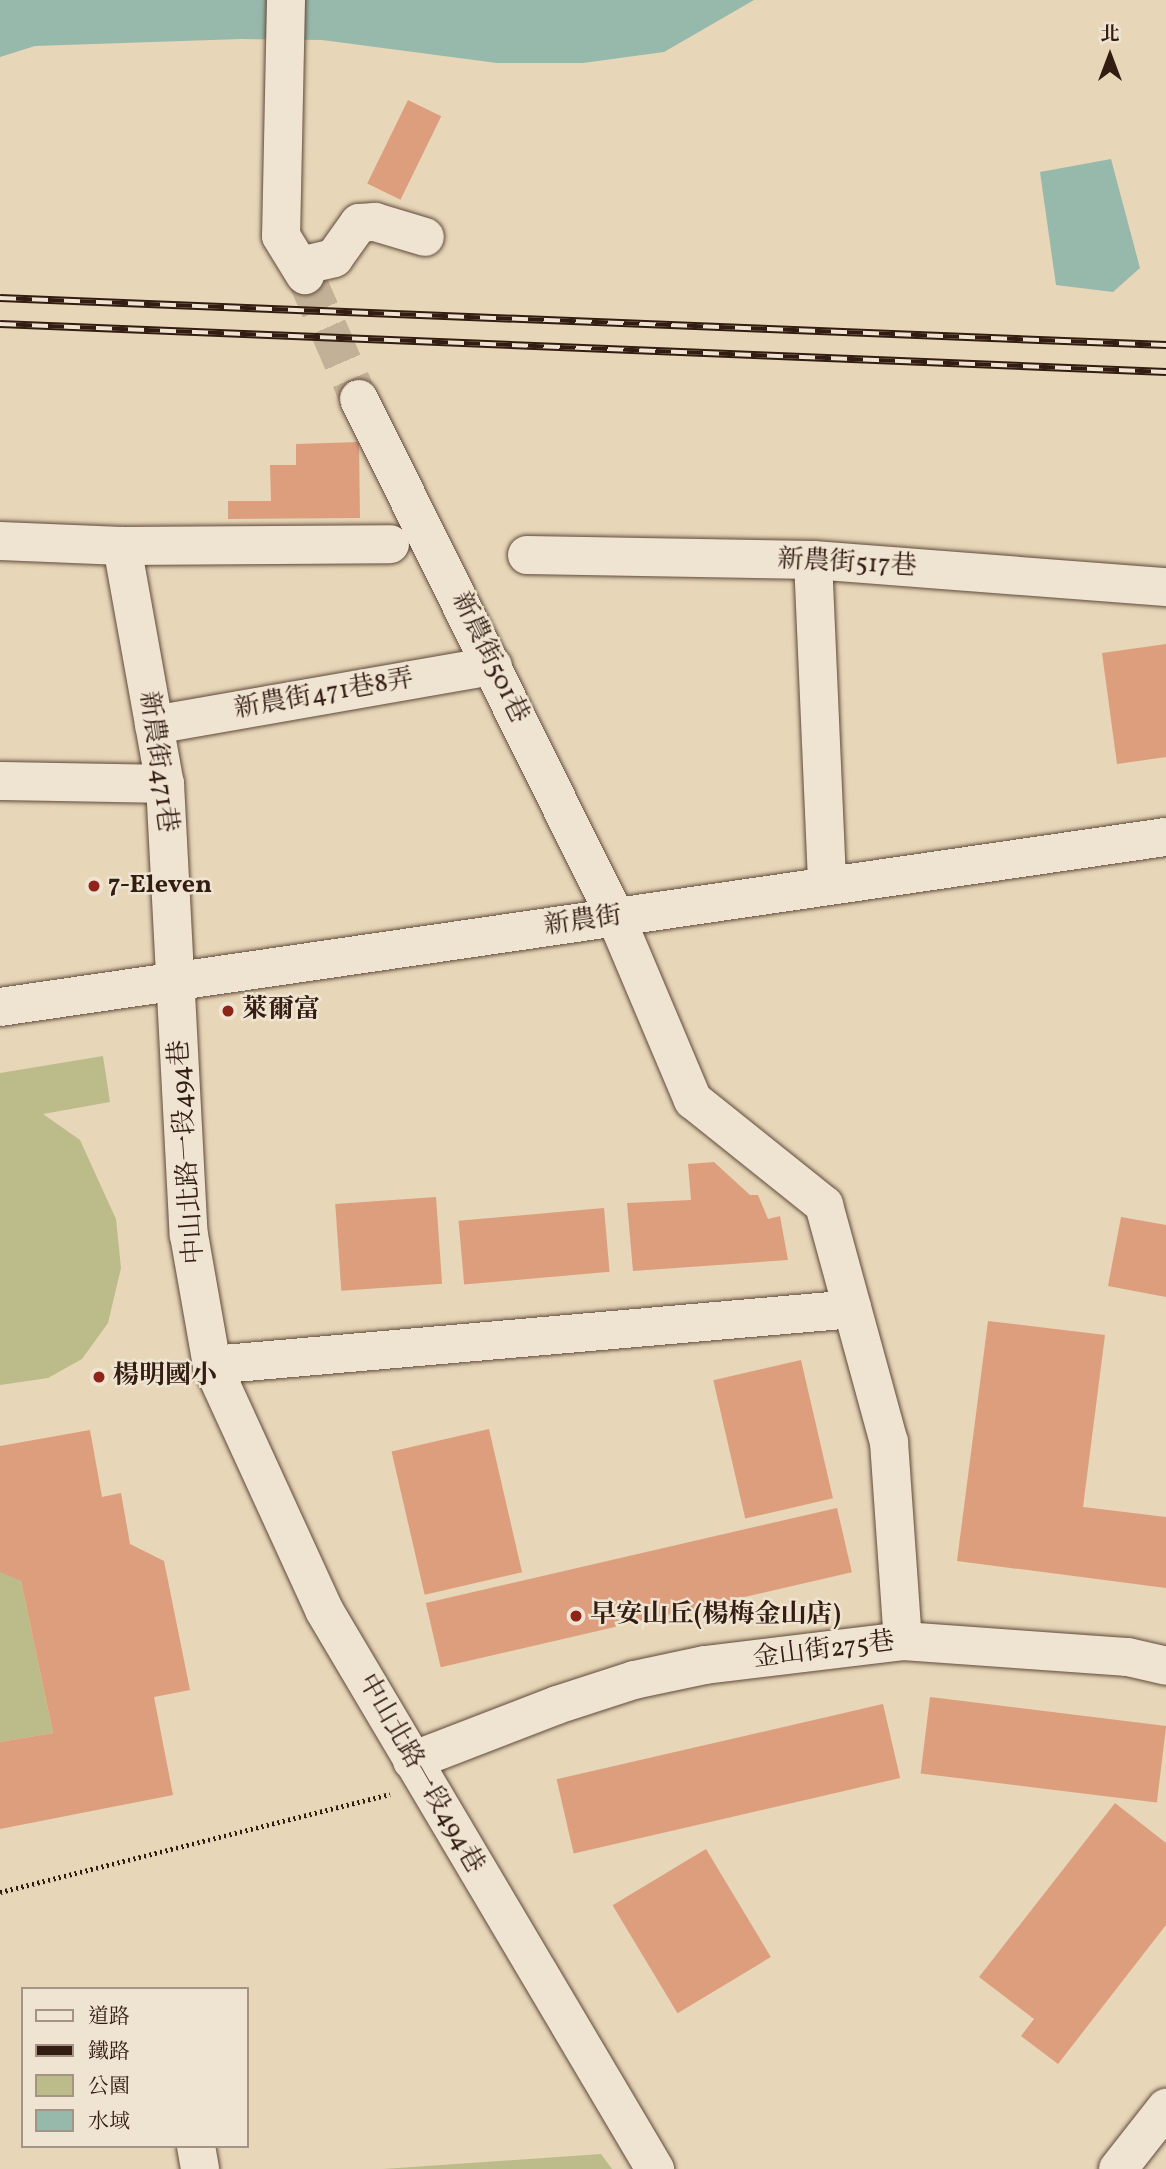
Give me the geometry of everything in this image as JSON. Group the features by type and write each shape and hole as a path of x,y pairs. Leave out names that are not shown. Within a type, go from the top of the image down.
{"street":[{"path":"286,0 281,236 302,271 334,258 359,223 375,222 425,237"},
{"name":"新農街501巷","path":"359,399 616,918 693,1100 824,1205 889,1442 902,1641"},
{"path":"0,541 122,546 390,544"},
{"name":"新農街471巷","path":"122,546 165,784 177,979"},
{"name":"新農街517巷","path":"527,555 813,560 1166,587"},
{"path":"813,560 827,885"},
{"name":"新農街471巷8弄","path":"154,725 493,666"},
{"path":"0,781 165,784"},
{"name":"新農街","path":"0,1007 1166,836"},
{"name":"中山北路一段494巷","path":"177,979 189,1236 212,1365 324,1610 418,1773 655,2169"},
{"path":"212,1365 853,1310"},
{"name":"金山街275巷","path":"418,1773 634,1680 705,1665 902,1641 1128,1657 1166,1666"},
{"path":"1118,2169 1166,2108"},
{"path":"195,2148 200,2169"}],"path":[{"path":"0,1892 418,1773"}],"green space":[{"path":"103,1056 110,1102 43,1114 80,1140 116,1219 121,1268 108,1323 82,1359 48,1378 0,1385 0,1073"},
{"path":"0,1571 21,1581 53,1733 0,1742"},
{"path":"601,2154 612,2169 383,2169"}],"water":[{"path":"0,0 754,0 664,52 583,63 497,63 322,40 241,39 35,46 0,57"},
{"path":"1111,159 1140,268 1113,292 1056,285 1040,172"}],"building":[{"path":"408,100 441,116 400,200 367,184"},
{"path":"359,442 360,518 228,519 228,501 271,501 270,465 296,465 296,444"},
{"path":"1166,644 1166,757 1117,764 1102,653"},
{"path":"714,1162 750,1195 758,1195 768,1219 780,1216 788,1260 633,1271 627,1203 691,1200 688,1164"},
{"path":"436,1197 442,1284 341,1291 335,1204"},
{"path":"604,1208 610,1272 464,1284 459,1221"},
{"path":"1121,1217 1166,1225 1166,1297 1108,1286"},
{"path":"988,1321 1105,1335 1083,1507 1166,1517 1166,1588 957,1561"},
{"path":"801,1360 833,1498 745,1519 713,1380"},
{"path":"489,1429 522,1572 425,1595 392,1451"},
{"path":"90,1430 102,1497 121,1493 130,1544 164,1561 190,1690 154,1697 173,1795 0,1829 0,1742 53,1733 21,1581 0,1572 0,1446"},
{"path":"837,1508 852,1572 441,1667 426,1603"},
{"path":"930,1697 1166,1726 1157,1802 921,1773"},
{"path":"883,1704 900,1778 574,1853 557,1779"},
{"path":"1115,1803 1166,1843 1166,1925 1058,2064 1021,2036 1034,2019 979,1977"},
{"path":"706,1849 771,1957 677,2013 613,1905"}],"tunnel":[{"path":"305,275 359,399"}],"railway":[{"path":"0,298 1166,345"},
{"path":"0,324 1166,372"}],"place":[{"name":"7-Eleven","path":"94,886"},
{"name":"萊爾富","path":"228,1011"},
{"name":"楊明國小","path":"99,1377"},
{"name":"早安山丘(楊梅金山店)","path":"576,1616"}]}
